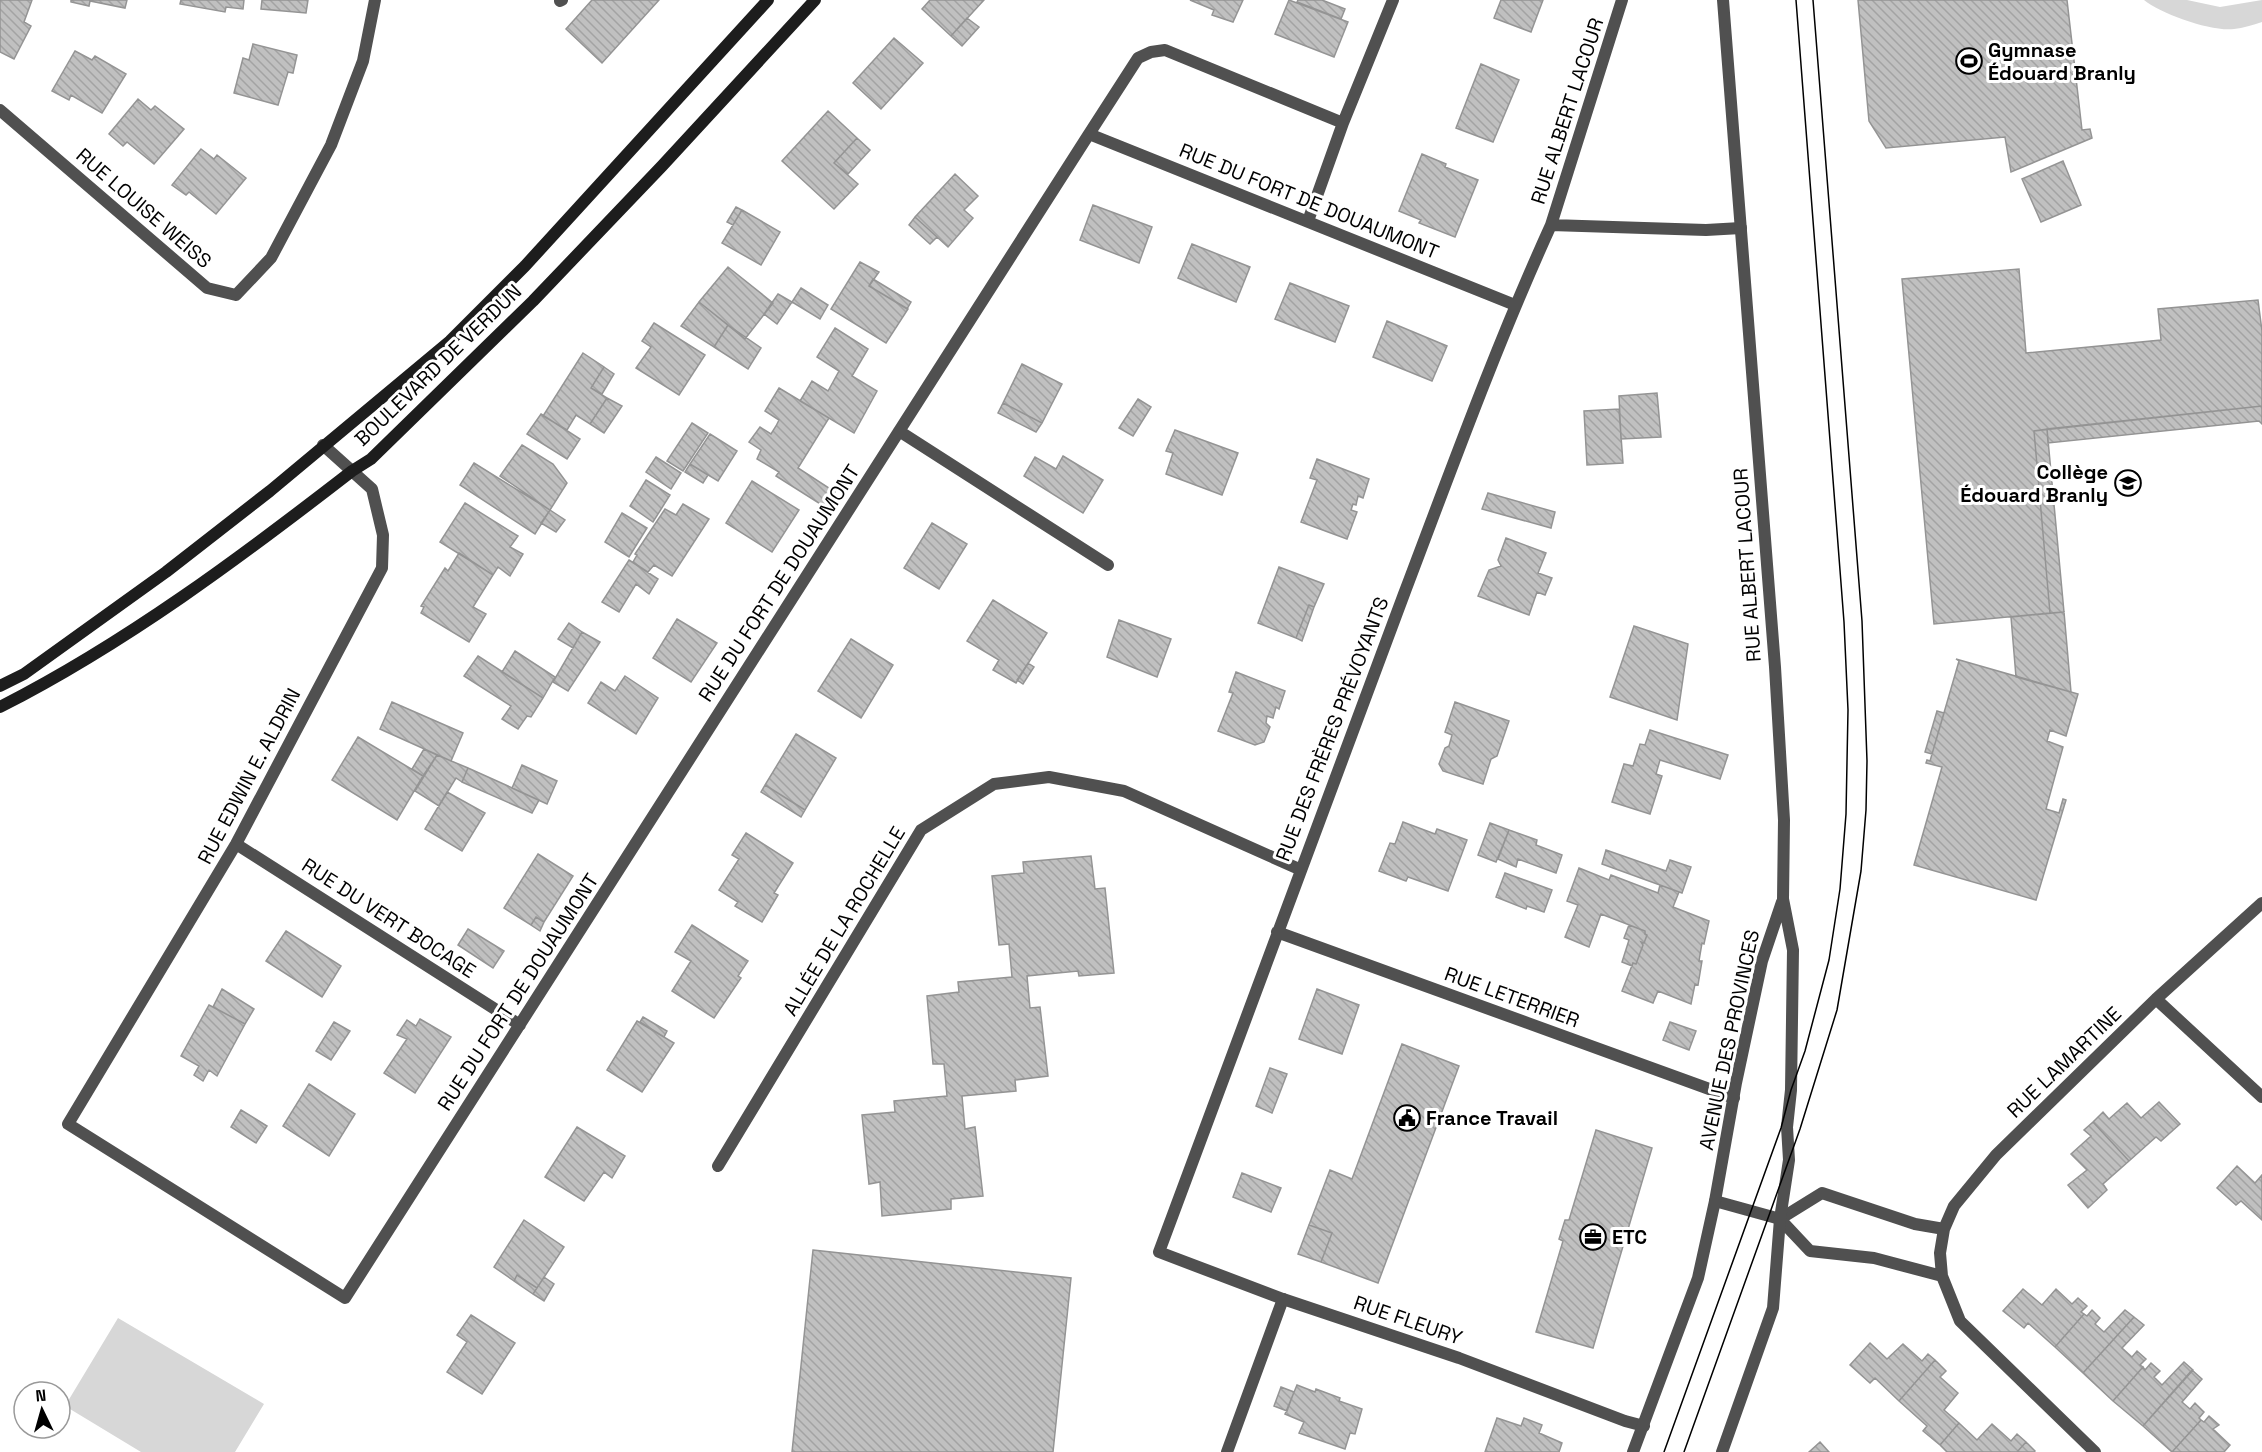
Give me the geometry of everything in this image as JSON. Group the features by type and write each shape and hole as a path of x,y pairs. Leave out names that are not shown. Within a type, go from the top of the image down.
{"main road":[{"name":"BOULEVARD DE VERDUN","path":"0,686 24,675 166,572 270,491 450,342 588,198 768,0"},
{"name":"BOULEVARD DE VERDUN","path":"0,707 38,688 188,594 371,459 533,301 662,166 815,0"}],"street":[{"name":"RUE LOUISE WEISS","path":"0,110 207,288 236,295 271,258 331,145 363,62 375,0"},
{"path":"1308,221 1343,123 1393,0"},
{"name":"RUE ALBERT LACOUR","path":"1622,0 1551,225 1706,230 1741,228"},
{"name":"RUE ALBERT LACOUR","path":"1723,0 1775,679 1784,820 1783,899"},
{"name":"RUE DU FORT DE DOUAUMONT","path":"68,1124 345,1298 1138,58 1151,52 1165,50 1343,123"},
{"name":"RUE DU FORT DE DOUAUMONT","path":"1089,134 1515,305"},
{"name":"RUE DES FRÈRES PRÉVOYANTS","path":"1159,1252 1299,868 1515,305 1551,225"},
{"path":"899,432 1108,565"},
{"name":"RUE EDWIN E. ALDRIN","path":"68,1124 236,844 382,568 383,535 372,489 324,445"},
{"name":"ALLÉE DE LA ROCHELLE","path":"718,1166 921,830 994,784 1049,777 1124,791 1299,868"},
{"name":"RUE DU VERT BOCAGE","path":"236,844 520,1025"},
{"name":"AVENUE DES PROVINCES","path":"1633,1452 1698,1278 1762,961 1783,899"},
{"name":"AVENUE DES PROVINCES","path":"1722,1452 1773,1308 1780,1219 1790,1160 1787,1127 1791,1090 1793,950 1783,899"},
{"name":"RUE LAMARTINE","path":"1942,1276 1940,1253 1944,1228 1954,1206 1996,1155 2156,999 2262,903"},
{"name":"RUE LETERRIER","path":"1277,932 1734,1098"},
{"path":"2156,999 2262,1097"},
{"path":"1780,1219 1822,1193 1915,1224 1944,1228"},
{"path":"1715,1202 1780,1219 1810,1251 1874,1257 1942,1276 1960,1321 2095,1452"},
{"name":"RUE FLEURY","path":"1159,1252 1282,1299 1459,1358 1625,1421 1644,1425"},
{"path":"1227,1452 1282,1299"}],"shaded area":[{"path":"2144,0 2187,0 2220,7 2262,0 2262,22 2234,29 2213,28 2174,16"},
{"path":"118,1318 264,1404 235,1452 141,1452 72,1410 72,1394"}],"building":[{"path":"0,0 32,0 24,22 31,26 14,59 0,52"},
{"path":"71,0 127,0 125,8 90,1 89,6 71,2"},
{"path":"181,0 244,0 243,9 226,7 225,12 180,4"},
{"path":"262,0 308,0 306,13 261,9"},
{"path":"592,0 659,0 602,63 566,29"},
{"path":"930,0 984,0 951,36 922,9"},
{"path":"1190,0 1243,0 1233,22 1212,15 1214,10"},
{"path":"1289,0 1348,22 1334,57 1275,34"},
{"path":"1298,0 1322,0 1345,9 1341,19 1297,2"},
{"path":"1501,0 1543,0 1531,32 1494,18"},
{"name":"Gymnase Édouard Branly","path":"1858,0 2067,0 2082,130 2090,129 2092,138 2011,172 2005,137 1886,148 1869,121"},
{"path":"967,18 979,27 962,46 951,36"},
{"path":"894,38 923,63 881,109 853,83"},
{"path":"253,44 297,55 293,73 288,72 278,105 234,93 243,58 249,60"},
{"path":"75,51 92,60 95,56 126,74 102,113 71,95 69,100 52,91"},
{"path":"1481,64 1519,80 1493,142 1456,128"},
{"path":"138,99 151,110 155,106 184,129 154,164 127,142 123,146 109,134"},
{"path":"828,111 857,138 834,163 858,184 834,209 782,161"},
{"path":"857,138 870,150 848,174 834,163"},
{"path":"201,149 214,159 217,155 246,178 216,214 189,192 186,195 172,185"},
{"path":"1422,154 1446,164 1445,167 1478,180 1455,237 1419,223 1421,220 1399,211"},
{"path":"2063,161 2081,205 2041,222 2022,179"},
{"path":"955,174 978,196 964,210 973,218 948,247 915,217"},
{"path":"1093,205 1152,227 1139,263 1080,240"},
{"path":"736,207 742,210 733,225 727,222"},
{"path":"742,210 780,232 761,265 722,243"},
{"path":"915,217 937,237 930,244 909,225"},
{"path":"1192,244 1250,267 1236,302 1178,278"},
{"path":"860,262 879,272 869,286 908,309 886,343 831,309"},
{"path":"728,267 773,303 745,339 699,302"},
{"path":"2019,269 2026,353 2161,340 2158,309 2258,300 2262,331 2262,406 2034,431 2050,613 1934,624 1902,279"},
{"path":"873,279 911,302 907,309 869,286"},
{"path":"1290,283 1349,306 1335,342 1275,319"},
{"path":"801,288 828,305 820,319 792,302"},
{"path":"778,294 792,302 777,324 764,314"},
{"path":"699,302 728,325 714,347 681,326"},
{"path":"1387,321 1447,346 1432,381 1373,357"},
{"path":"654,323 705,355 679,395 636,368 651,347 642,341"},
{"path":"728,325 761,348 748,369 714,347"},
{"path":"835,328 868,349 852,376 877,391 854,433 800,401 812,381 828,391 839,371 817,357"},
{"path":"583,353 604,367 591,388 607,398 590,424 576,415 567,430 543,416"},
{"path":"1022,364 1062,384 1042,423 1003,403"},
{"path":"604,367 614,374 602,394 591,388"},
{"path":"779,388 829,418 798,468 835,492 825,507 776,476 779,472 757,459 761,450 749,442 760,427 771,434 776,426 779,420 765,411"},
{"path":"1657,393 1661,437 1621,439 1619,396"},
{"path":"607,398 622,406 604,433 590,424"},
{"path":"1138,399 1151,407 1133,436 1119,428"},
{"path":"1003,403 1042,423 1036,432 998,413"},
{"path":"2262,406 2262,424 2259,421 2048,443 2047,429"},
{"path":"1619,409 1623,463 1587,465 1584,411"},
{"path":"541,414 580,439 567,459 527,434"},
{"path":"692,423 708,433 683,471 667,461"},
{"path":"2047,429 2064,612 2050,613 2034,431"},
{"path":"1175,430 1238,453 1222,495 1166,474 1173,453 1166,451"},
{"path":"710,434 737,451 718,481 690,464"},
{"path":"522,445 553,464 567,483 550,510 500,476"},
{"path":"1063,456 1103,480 1083,513 1024,476 1035,457 1056,469"},
{"path":"656,457 681,473 671,489 646,472"},
{"path":"1317,459 1369,479 1363,498 1358,496 1356,505 1353,504 1351,510 1357,512 1347,539 1301,522 1317,480 1310,478"},
{"path":"474,463 550,510 535,534 460,485"},
{"path":"690,464 708,475 703,483 685,472"},
{"path":"646,480 670,495 653,522 630,506"},
{"path":"752,481 799,510 772,552 726,523"},
{"path":"1488,493 1555,512 1551,528 1482,509"},
{"path":"465,503 518,536 510,547 523,554 510,576 498,567 493,575 440,542"},
{"path":"683,504 709,519 672,576 654,565 648,572 633,562 637,555 635,554 665,509 676,515"},
{"path":"550,510 565,520 556,532 541,523"},
{"path":"622,513 647,528 629,557 605,542"},
{"path":"932,523 967,544 939,589 904,568"},
{"path":"1506,538 1546,553 1538,573 1552,578 1545,595 1537,592 1529,615 1478,596 1489,570 1501,566 1498,560"},
{"path":"459,553 493,575 473,607 486,614 469,642 421,613 424,607 421,606 445,568 448,571"},
{"path":"629,560 658,579 649,594 636,584 619,612 602,602"},
{"path":"1279,567 1324,584 1314,607 1309,605 1296,638 1258,623"},
{"path":"993,600 1047,633 1016,683 993,670 999,660 967,641"},
{"path":"1309,605 1314,607 1302,641 1296,638"},
{"path":"2064,612 2071,692 2016,677 2011,617"},
{"path":"677,619 717,643 691,682 653,658"},
{"path":"1119,620 1171,639 1157,677 1107,657"},
{"path":"569,623 582,632 573,648 558,639"},
{"path":"1634,626 1688,644 1677,720 1610,697"},
{"path":"582,632 600,642 568,691 553,682"},
{"path":"851,639 893,665 861,718 818,691"},
{"path":"515,651 555,677 543,698 502,672"},
{"path":"478,656 543,698 531,717 527,716 518,729 502,719 511,706 464,676"},
{"path":"1956,659 2078,694 2066,736 2050,730 2047,741 2063,747 2046,809 2059,813 2063,799 2066,800 2036,900 1914,865 1942,767 1926,763 1927,760 1930,761 1959,661"},
{"path":"1028,663 1034,667 1023,684 1017,680"},
{"path":"1236,672 1285,691 1279,709 1276,707 1273,718 1267,716 1266,723 1270,727 1264,742 1255,745 1218,731 1233,693 1229,692"},
{"path":"625,676 658,698 636,734 588,703 601,682 615,691"},
{"path":"392,702 463,733 451,761 380,729"},
{"path":"1455,702 1509,721 1497,756 1491,759 1483,784 1443,771 1439,764 1452,735 1445,732"},
{"path":"1937,711 1944,713 1932,754 1925,752"},
{"path":"1650,730 1728,755 1720,779 1660,760 1656,774 1662,776 1650,814 1612,802 1624,764 1633,766 1640,744 1645,745"},
{"path":"796,734 836,758 805,810 765,785"},
{"path":"358,737 423,776 397,820 332,780"},
{"path":"424,749 437,755 423,776 412,769"},
{"path":"437,755 468,768 462,782 456,778 439,806 415,791"},
{"path":"522,765 557,781 547,804 512,788"},
{"path":"468,768 539,800 532,813 462,782"},
{"path":"765,785 805,810 801,817 761,792"},
{"path":"447,792 485,813 462,851 425,829"},
{"path":"1403,822 1435,834 1437,829 1467,840 1448,891 1408,877 1406,881 1379,871 1390,843 1395,844"},
{"path":"1490,823 1509,830 1496,862 1478,855"},
{"path":"1509,830 1537,840 1536,845 1562,855 1556,873 1518,859 1516,867 1498,859"},
{"path":"746,833 793,863 774,893 778,895 762,922 735,906 738,902 719,890 739,859 732,855"},
{"path":"1606,850 1666,871 1670,860 1691,867 1682,893 1602,864"},
{"path":"538,854 573,876 544,922 536,917 531,925 504,908"},
{"path":"1091,856 1095,889 1105,888 1114,973 1079,976 1078,971 1027,976 1030,1008 1040,1007 1048,1076 1015,1080 1016,1091 962,1096 965,1129 975,1127 983,1196 951,1199 951,1209 882,1216 880,1182 869,1184 862,1115 895,1112 894,1101 947,1096 944,1064 933,1064 927,996 959,992 958,982 1012,977 1009,944 999,945 992,876 1024,873 1023,862"},
{"path":"1579,868 1609,880 1611,875 1658,893 1660,885 1679,892 1673,907 1709,921 1704,944 1702,943 1698,985 1695,984 1691,1004 1658,991 1653,1003 1622,991 1633,963 1636,964 1643,945 1641,942 1644,943 1647,935 1645,931 1601,914 1589,947 1565,937 1578,905 1567,901"},
{"path":"1505,873 1552,890 1544,912 1527,906 1526,909 1496,897"},
{"path":"536,917 544,922 540,931 531,925"},
{"path":"692,925 748,961 738,976 741,978 714,1018 672,991 691,961 675,952"},
{"path":"1629,925 1645,931 1647,935 1644,943 1641,942 1643,945 1636,964 1633,963 1632,966 1622,962 1629,940 1624,938"},
{"path":"468,929 504,951 493,968 458,945"},
{"path":"286,931 341,966 322,997 266,961"},
{"path":"222,989 254,1009 245,1024 213,1007"},
{"path":"1317,989 1359,1005 1342,1054 1299,1039"},
{"path":"209,1005 245,1024 217,1076 209,1070 203,1081 194,1075 199,1066 181,1056"},
{"path":"643,1017 667,1031 664,1037 640,1022"},
{"path":"420,1019 451,1037 415,1093 384,1073 407,1039 397,1035 407,1020 416,1026"},
{"path":"637,1021 674,1043 642,1092 607,1070"},
{"path":"334,1022 350,1031 331,1060 316,1051"},
{"path":"1670,1022 1696,1031 1689,1050 1663,1040"},
{"name":"France Travail","path":"1402,1044 1459,1066 1378,1283 1321,1262 1332,1233 1309,1225 1330,1170 1352,1179"},
{"path":"1270,1068 1287,1074 1272,1113 1256,1106"},
{"path":"309,1084 355,1114 329,1156 283,1126"},
{"path":"2159,1102 2180,1124 2161,1141 2156,1137 2129,1161 2093,1122 2103,1112 2109,1119 2127,1103 2141,1118"},
{"path":"241,1110 267,1126 256,1143 231,1127"},
{"path":"2093,1122 2129,1161 2103,1184 2107,1190 2088,1208 2068,1185 2087,1170 2071,1154 2091,1136 2084,1130"},
{"path":"577,1127 625,1156 612,1178 604,1172 584,1201 545,1177"},
{"name":"ETC","path":"1596,1130 1652,1148 1593,1348 1536,1332 1563,1241 1559,1239 1565,1220 1569,1220"},
{"path":"2237,1166 2255,1183 2262,1175 2262,1220 2241,1201 2236,1205 2217,1188"},
{"path":"1242,1173 1281,1188 1271,1212 1233,1197"},
{"path":"524,1220 564,1247 537,1288 517,1275 514,1281 494,1267"},
{"path":"1309,1225 1332,1233 1321,1262 1298,1254"},
{"path":"813,1250 1071,1278 1053,1452 792,1452"},
{"path":"517,1275 537,1288 533,1294 514,1281"},
{"path":"544,1277 554,1284 544,1301 533,1294"},
{"path":"2023,1289 2042,1305 2056,1289 2072,1304 2078,1298 2087,1306 2081,1312 2084,1314 2055,1347 2028,1323 2024,1328 2003,1311"},
{"path":"2092,1310 2100,1318 2095,1324 2104,1332 2125,1310 2134,1317 2083,1373 2055,1347 2084,1314 2087,1316"},
{"path":"471,1315 515,1343 482,1394 447,1372 467,1342 457,1335"},
{"path":"2134,1317 2144,1325 2122,1348 2132,1357 2137,1351 2146,1359 2140,1365 2143,1367 2113,1401 2083,1373"},
{"path":"1870,1343 1887,1359 1903,1344 1922,1361 1928,1354 1935,1360 1899,1401 1875,1378 1870,1383 1850,1365"},
{"path":"1935,1360 1946,1371 1940,1377 1958,1393 1944,1410 1959,1423 1940,1445 1923,1431 1927,1426 1899,1401"},
{"path":"2184,1362 2193,1370 2143,1426 2113,1401 2143,1367 2145,1370 2151,1363 2160,1371 2154,1377 2162,1385"},
{"path":"2192,1370 2202,1379 2182,1402 2190,1409 2195,1403 2204,1412 2199,1418 2201,1420 2172,1452 2143,1426"},
{"path":"1297,1385 1315,1392 1316,1389 1340,1398 1339,1401 1362,1409 1355,1434 1350,1433 1345,1449 1299,1433 1304,1422 1285,1414"},
{"path":"1281,1387 1294,1392 1287,1411 1274,1406"},
{"path":"2209,1416 2219,1425 2213,1429 2230,1445 2224,1452 2172,1452 2201,1420 2204,1422"},
{"path":"1497,1418 1521,1426 1524,1418 1542,1425 1539,1433 1562,1443 1559,1452 1485,1452"},
{"path":"1959,1423 1977,1440 1992,1424 2011,1441 2017,1434 2026,1442 2017,1452 1947,1452 1940,1445"},
{"path":"1820,1442 1829,1452 1809,1452"},
{"path":"2026,1442 2035,1451 2017,1452"}],"tram line":[{"path":"1664,1452 1781,1128 1805,1051 1829,960 1840,889 1846,814 1848,710 1844,622 1796,0"},
{"path":"1684,1452 1800,1129 1837,1010 1861,871 1867,761 1862,621 1813,0"}],"place":[{"name":"Gymnase Édouard Branly","path":"1969,61"},
{"name":"Collège Édouard Branly","path":"2128,483"},
{"name":"France Travail","path":"1407,1118"},
{"name":"ETC","path":"1593,1237"}]}
